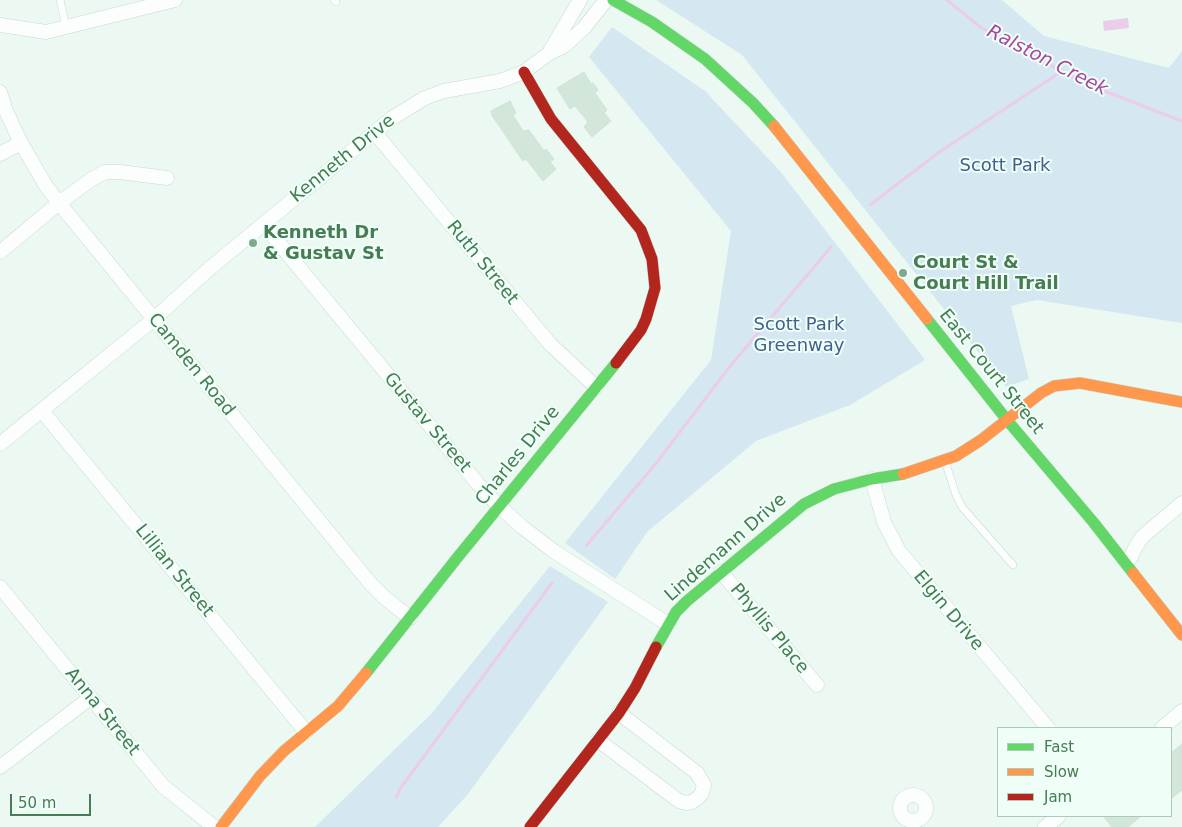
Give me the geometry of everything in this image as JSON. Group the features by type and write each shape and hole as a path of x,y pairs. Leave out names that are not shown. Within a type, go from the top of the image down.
{"street":[{"path":"0,25 46,32 157,2 175,0"},
{"name":"Kenneth Drive","path":"548,54 580,0"},
{"name":"Kenneth Drive","path":"0,444 154,319 263,224 392,118 425,98 444,91 500,81 524,72 548,54 564,46 584,28 606,0"},
{"name":"East Court Street","path":"613,0 679,40 705,59 753,102 1007,420 1126,562 1182,635"},
{"name":"Charles Drive","path":"221,827 260,776 284,751 338,706 630,345 646,318 654,288 652,259 641,230 551,119 524,72"},
{"name":"Camden Road","path":"0,92 6,111 21,143 46,186 59,204 370,583 410,618"},
{"name":"Ruth Street","path":"375,133 544,337 596,387"},
{"path":"0,154 21,143"},
{"path":"0,252 59,204 92,179 105,172 167,178"},
{"name":"Gustav Street","path":"263,224 478,484 499,506 522,527 555,552 668,624"},
{"name":"Lindemann Drive","path":"530,827 619,713 649,664 668,624 687,601 804,504 834,489 872,479 909,473 945,461 968,450 1041,393 1054,386 1080,384 1182,402"},
{"name":"Lillian Street","path":"42,411 306,732"},
{"name":"Elgin Drive","path":"872,479 884,522 899,551 1047,727"},
{"path":"1126,562 1131,557 1142,537 1182,503"},
{"name":"Phyllis Place","path":"721,572 817,685"},
{"name":"Anna Street","path":"0,587 163,786 214,827"},
{"path":"0,767 90,698"},
{"path":"1163,727 1182,711"},
{"path":"598,740 679,801 692,802 702,793 704,785 697,773 619,713"},
{"path":"1045,827 1058,817"}],"lane":[{"path":"60,0 66,27"},
{"path":"945,461 956,496 962,507 1013,565"}],"green space":[{"name":"Scott Park","path":"656,0 1002,0 1044,36 1169,68 1182,51 1182,323 1037,300 1011,306 1029,379 1006,387 742,55"},
{"name":"Scott Park Greenway","path":"612,27 705,91 780,171 925,360 850,405 756,441 647,532 615,579 565,543 711,360 731,231 589,57"},
{"path":"550,566 608,602 468,794 438,827 315,827 431,714"}],"shaded area":[{"path":"1128,18 1129,28 1104,31 1103,21"}],"building":[{"path":"584,72 591,84 593,83 598,90 595,93 607,110 604,113 611,121 592,137 584,127 588,122 575,106 570,109 557,88"},
{"path":"510,101 516,113 513,115 523,131 529,130 544,151 546,149 554,159 550,162 556,169 543,181 526,159 523,161 491,114 491,111"},
{"path":"1182,744 1182,790 1172,798 1172,752"},
{"path":"1104,817 1140,817 1128,827 1112,827"}],"waterway":[{"name":"Ralston Creek","path":"947,0 980,27 1084,83 1182,121"},
{"path":"870,205 938,153 1062,71"},
{"path":"586,546 654,466 731,365 831,247"},
{"path":"396,797 402,786 552,583"}],"traffic: fast":[{"path":"613,0 652,22 705,59 753,103 774,126"},
{"path":"927,319 1133,573"},
{"path":"366,673 616,363"},
{"path":"656,647 676,612 687,601 804,504 834,489 872,479 903,474"}],"traffic: slow":[{"path":"774,126 927,319"},
{"path":"903,474 956,456 981,440 1041,393 1054,386 1080,383 1182,402"},
{"path":"1133,573 1182,635"},
{"path":"221,827 260,776 284,751 338,706 366,673"}],"traffic: jam":[{"path":"524,72 551,119 641,230 652,259 655,288 646,319 641,330 616,363"},
{"path":"530,827 619,713 635,688 656,647"}],"place":[{"name":"Kenneth Dr & Gustav St","path":"253,243"},
{"name":"Court St & Court Hill Trail","path":"903,273"}]}
